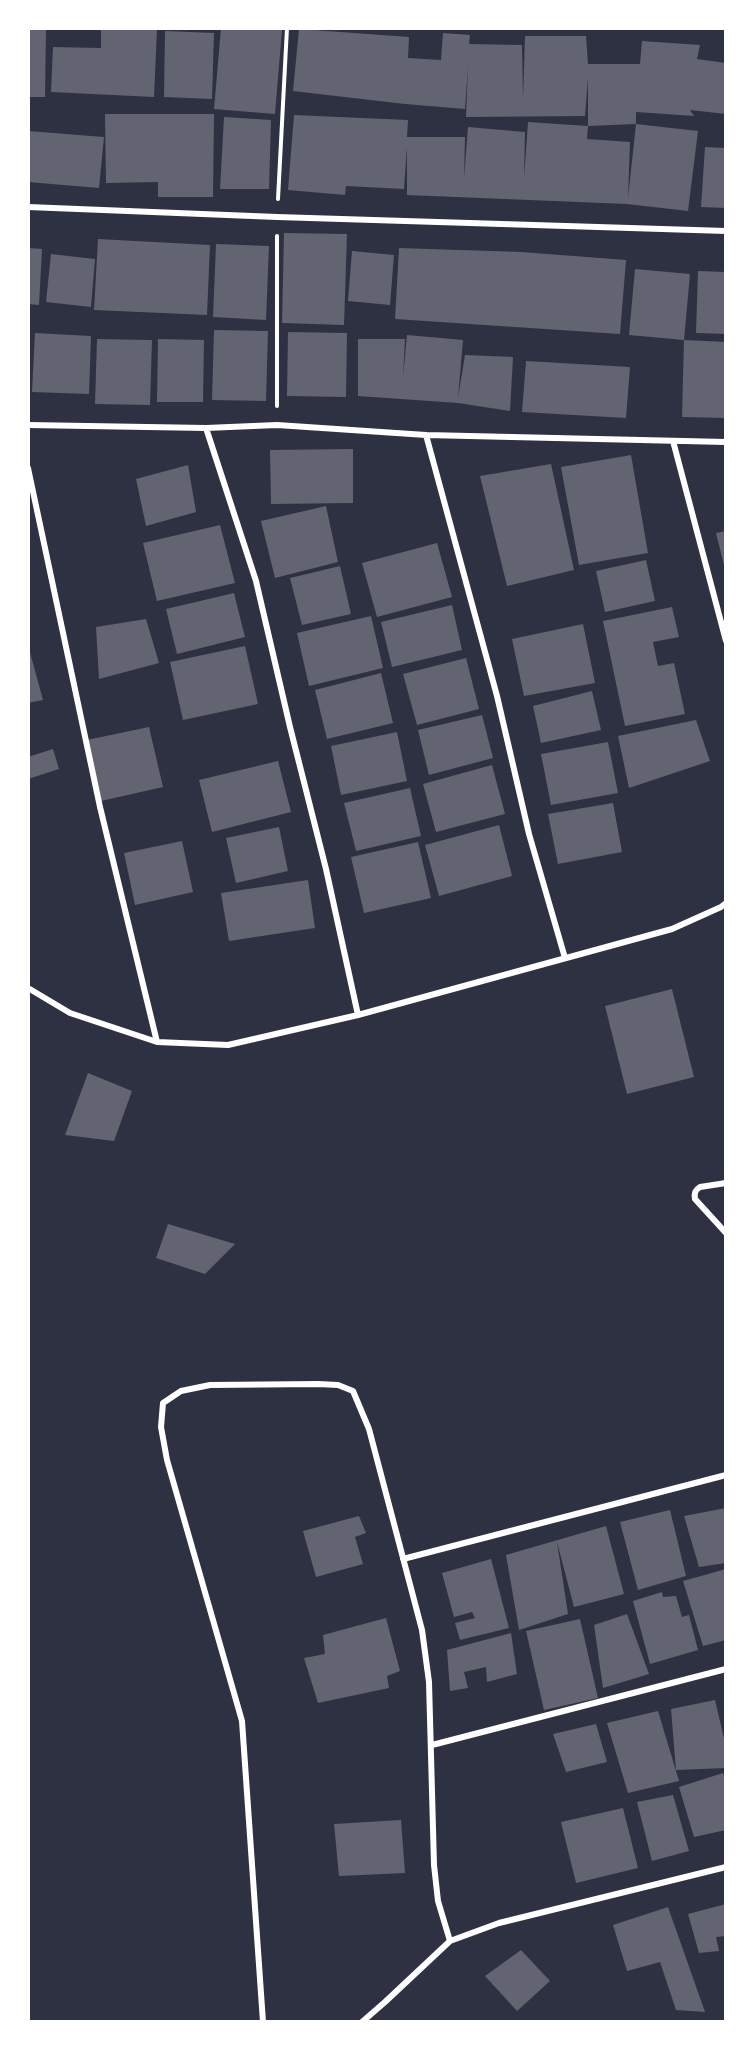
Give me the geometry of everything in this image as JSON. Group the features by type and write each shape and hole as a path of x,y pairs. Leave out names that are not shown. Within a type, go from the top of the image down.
{"street":[{"path":"28,207 278,218 726,231"},
{"path":"28,425 206,428 277,425 426,435 726,442"},
{"path":"206,428 256,581 326,869 358,1015"},
{"path":"426,435 497,696 530,834 565,958"},
{"path":"673,441 726,641"},
{"path":"28,468 100,807 157,1042"},
{"path":"28,988 70,1013 157,1042 228,1045 358,1015 672,928 726,903"},
{"path":"726,1183 700,1187 694,1195 695,1199 726,1233"},
{"path":"263,2022 242,1721 167,1460 161,1427 163,1403 181,1390 210,1385 318,1384 338,1385 353,1391 369,1429 422,1630 429,1682 434,1865 438,1901 450,1941"},
{"path":"403,1559 726,1475"},
{"path":"432,1745 726,1669"},
{"path":"362,2022 450,1941 499,1923 726,1867"}],"building":[{"path":"28,28 46,28 45,97 28,97"},
{"path":"101,28 157,29 154,97 51,92 53,47 101,48"},
{"path":"221,28 282,30 275,114 214,109"},
{"path":"299,29 409,37 408,58 441,60 443,33 470,35 469,44 522,45 523,99 525,36 586,36 588,64 640,64 642,41 700,45 697,59 726,63 726,114 690,110 694,116 636,112 636,124 588,126 588,78 585,116 466,117 468,67 465,109 293,91"},
{"path":"165,31 214,33 212,99 164,97"},
{"path":"105,114 214,114 213,197 158,197 158,182 106,183"},
{"path":"294,115 408,120 407,137 465,137 464,179 468,127 525,132 524,179 528,122 588,126 587,139 630,142 628,198 636,124 698,131 688,211 627,204 407,195 407,147 404,189 346,186 345,195 288,190"},
{"path":"224,117 271,120 269,189 220,189"},
{"path":"28,131 104,137 99,188 28,182"},
{"path":"705,147 726,148 726,208 701,207"},
{"path":"284,233 347,234 344,325 282,323"},
{"path":"98,239 210,245 207,315 94,310"},
{"path":"216,244 269,246 266,320 213,317"},
{"path":"28,248 42,249 39,305 28,304"},
{"path":"399,248 521,252 626,260 620,334 395,319"},
{"path":"352,251 394,255 390,305 348,301"},
{"path":"51,254 95,259 91,307 46,302"},
{"path":"635,269 690,274 684,340 629,335"},
{"path":"698,271 726,272 726,334 696,333"},
{"path":"214,330 268,331 266,401 212,400"},
{"path":"288,332 347,333 346,397 287,396"},
{"path":"35,333 91,336 89,394 32,392"},
{"path":"407,335 463,340 458,398 465,355 513,357 510,411 458,403 358,396 358,339 405,339 403,377"},
{"path":"97,339 152,340 150,405 95,404"},
{"path":"158,339 204,340 203,402 157,402"},
{"path":"684,340 726,342 726,418 682,417"},
{"path":"526,361 630,367 626,418 522,412"},
{"path":"353,449 353,503 271,504 270,450"},
{"path":"631,455 648,553 579,565 561,467"},
{"path":"551,464 574,570 507,586 480,476"},
{"path":"188,465 196,512 146,526 136,479"},
{"path":"326,506 338,562 275,578 261,521"},
{"path":"220,525 235,583 157,601 143,543"},
{"path":"726,531 726,569 725,569 716,533"},
{"path":"437,543 452,597 377,617 362,563"},
{"path":"646,560 655,601 605,612 596,571"},
{"path":"340,566 351,614 302,625 290,578"},
{"path":"234,593 245,637 177,654 166,609"},
{"path":"452,605 462,650 392,667 381,622"},
{"path":"672,607 679,637 653,642 658,666 674,663 685,714 625,726 603,621"},
{"path":"371,616 383,668 309,686 297,633"},
{"path":"146,619 159,663 99,679 96,627"},
{"path":"583,624 595,683 524,696 512,639"},
{"path":"28,645 43,700 28,703"},
{"path":"245,646 258,704 183,720 170,662"},
{"path":"466,658 479,709 417,725 403,674"},
{"path":"381,673 393,723 327,739 315,690"},
{"path":"592,691 601,730 541,743 533,706"},
{"path":"482,715 493,758 429,775 418,730"},
{"path":"696,720 710,761 629,788 618,736"},
{"path":"149,727 163,787 101,801 87,740"},
{"path":"397,732 407,781 341,795 331,746"},
{"path":"608,742 618,793 551,805 541,754"},
{"path":"53,749 59,769 28,779 28,757"},
{"path":"278,761 291,812 212,832 199,780"},
{"path":"492,765 505,814 436,832 423,784"},
{"path":"410,788 421,836 356,851 344,803"},
{"path":"613,803 622,852 558,864 548,814"},
{"path":"499,825 512,876 439,896 425,845"},
{"path":"279,827 288,871 236,883 226,838"},
{"path":"182,841 193,892 135,905 124,853"},
{"path":"418,842 431,898 364,913 351,857"},
{"path":"308,880 315,928 229,941 221,893"},
{"path":"672,989 694,1077 627,1094 605,1006"},
{"path":"88,1073 132,1091 114,1141 65,1135"},
{"path":"168,1224 235,1244 205,1274 156,1258"},
{"path":"726,1508 726,1563 699,1567 684,1516"},
{"path":"670,1510 686,1576 638,1590 620,1522"},
{"path":"359,1516 366,1533 355,1537 363,1564 316,1577 303,1531"},
{"path":"606,1526 624,1594 574,1607 557,1542 568,1614 519,1630 506,1555"},
{"path":"491,1559 509,1628 460,1640 455,1623 475,1618 472,1612 454,1617 442,1573"},
{"path":"726,1569 726,1640 703,1646 683,1581"},
{"path":"662,1592 663,1597 676,1596 682,1617 689,1615 698,1650 650,1664 633,1601"},
{"path":"627,1614 649,1674 603,1688 594,1625"},
{"path":"386,1618 400,1671 387,1676 389,1688 318,1703 304,1658 325,1654 323,1635"},
{"path":"580,1619 598,1698 544,1710 526,1631"},
{"path":"511,1633 517,1674 487,1682 486,1667 464,1672 468,1688 450,1691 447,1650"},
{"path":"715,1700 726,1747 726,1768 676,1770 671,1709"},
{"path":"658,1711 679,1781 628,1793 607,1723"},
{"path":"596,1724 607,1762 566,1772 553,1734"},
{"path":"723,1773 726,1782 726,1830 694,1837 679,1787"},
{"path":"673,1795 689,1851 652,1861 637,1802"},
{"path":"623,1808 638,1868 576,1883 561,1822"},
{"path":"401,1820 405,1873 339,1876 334,1824"},
{"path":"726,1904 726,1936 716,1937 719,1951 699,1953 688,1914"},
{"path":"668,1907 705,2012 676,2010 660,1962 627,1971 613,1925"},
{"path":"521,1950 550,1981 517,2011 485,1976"}]}
